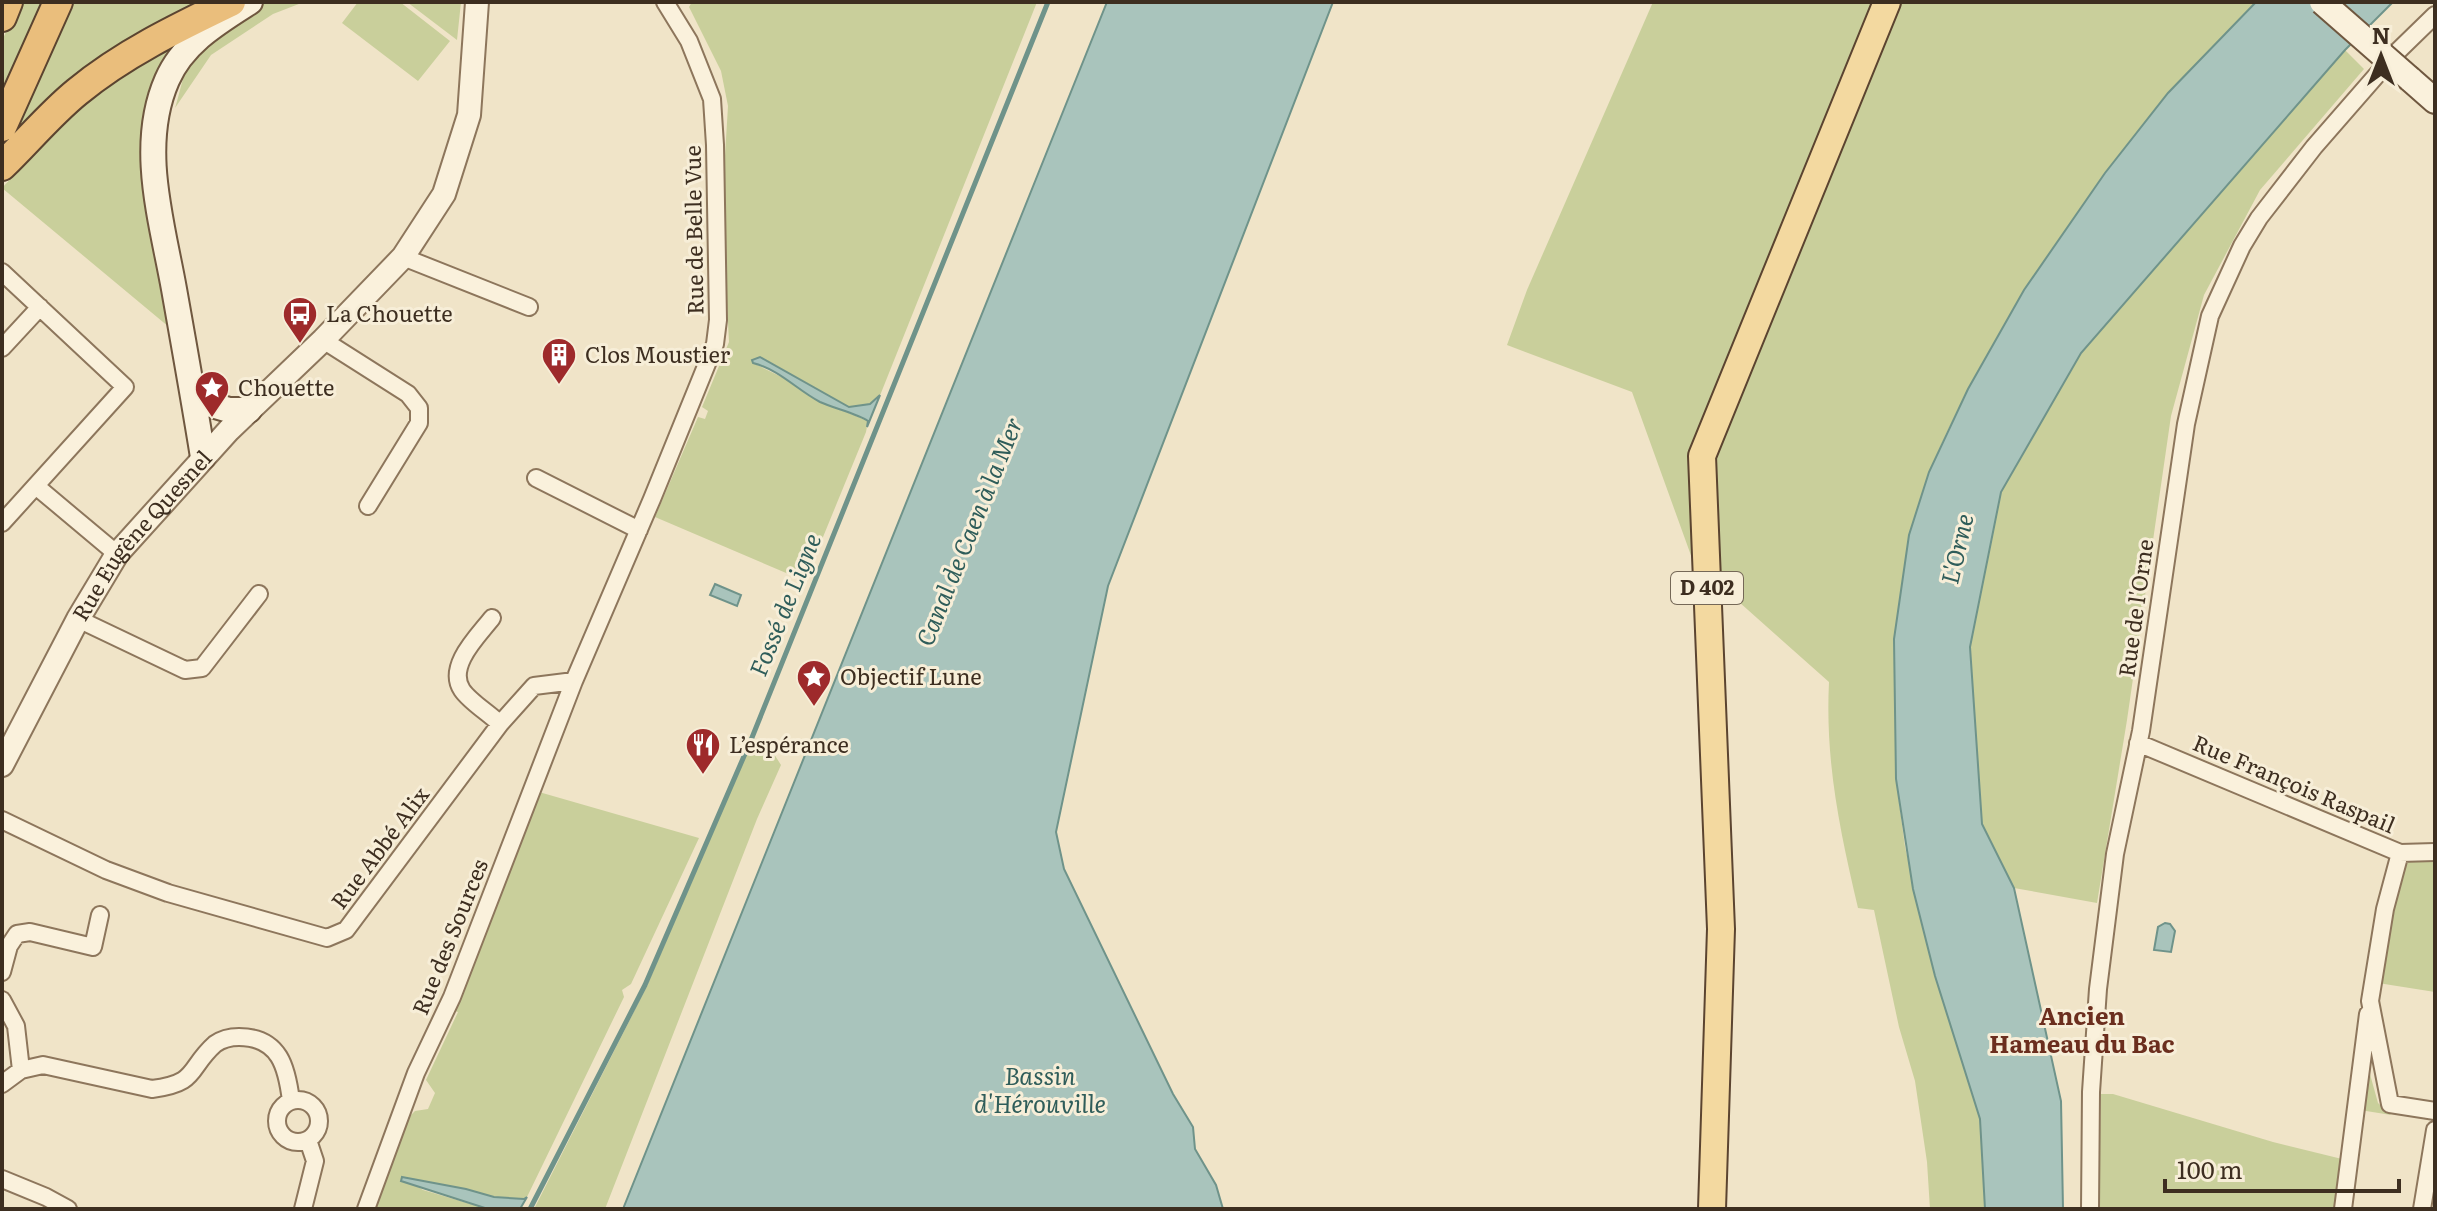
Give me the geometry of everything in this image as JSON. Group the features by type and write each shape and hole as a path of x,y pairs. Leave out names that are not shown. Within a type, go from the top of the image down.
{"highway":[{"path":"2,17 8,2"},
{"path":"2,127 58,2"},
{"path":"2,166 74,94 111,66 158,37 231,2"}],"main road":[{"path":"203,457 156,192 154,130 167,80 181,57 200,36 250,2"},
{"name":"D 402","path":"1712,1209 1721,929 1702,456 1887,2"},
{"path":"2322,2 2435,101"},
{"path":"195,400 229,410 249,410"}],"street":[{"name":"Rue Eugène Quesnel","path":"2,765 78,619 117,554 203,457 403,257 444,194 469,115 477,2"},
{"name":"Rue de Belle Vue","path":"574,681 639,530 715,344 717,332 712,99 689,41 665,2"},
{"path":"2398,51 2435,15"},
{"name":"Rue de l'Orne","path":"2090,1209 2091,1092 2098,989 2115,854 2138,743 2186,424 2215,300 2242,246 2274,197 2382,69"},
{"path":"403,257 529,307"},
{"path":"2,272 125,387 37,487 4,518"},
{"path":"2,348 40,307"},
{"path":"323,340 408,394 419,408 419,423 368,506"},
{"path":"536,478 639,530"},
{"path":"37,487 117,554"},
{"path":"78,619 185,670 202,668 259,594"},
{"path":"492,618 460,663 459,681 462,690 500,724"},
{"name":"Rue Abbé Alix","path":"2,820 106,870 168,893 327,938 346,930 500,724 534,686 574,681"},
{"name":"Rue des Sources","path":"366,1209 416,1073 452,997 574,681"},
{"name":"Rue François Raspail","path":"2138,743 2400,853 2435,852"},
{"path":"2343,1209 2370,1001 2385,909 2400,853"},
{"path":"2,972 9,946 17,934 30,932 93,947 100,915"},
{"path":"2,1000 16,1026 21,1070"},
{"path":"2370,1001 2390,1104 2435,1111"},
{"path":"2,1084 21,1070 43,1065 152,1089 161,1088 187,1079 217,1043 231,1037 248,1037 266,1043 276,1052 287,1072 291,1101"},
{"path":"298,1100 311,1105 318,1117 317,1130 308,1140 287,1140 278,1130 277,1116 285,1104 298,1100"},
{"path":"2422,1209 2435,1130"},
{"path":"303,1209 315,1161 308,1140"},
{"path":"2,1179 68,1209"}],"green space":[{"path":"19,2 46,2 2,104 2,41"},
{"path":"73,2 209,2 11,139"},
{"path":"268,2 304,2 273,14 211,55 175,108 186,71 201,49 233,23"},
{"path":"358,2 400,2 450,41 418,81 342,23"},
{"path":"407,2 461,2 457,40"},
{"path":"692,2 1037,2 879,398 869,404 849,407 761,357 753,363 794,383 815,399 868,421 805,581 655,517 698,417 705,419 708,411 702,407 729,342 722,205 728,106 721,71 689,7"},
{"path":"1653,2 2256,2 2168,93 2105,173 2024,290 1946,434 1929,472 1909,535 1894,639 1896,779 1905,847 1935,976 1980,1119 1985,1209 1930,1209 1927,1162 1915,1081 1899,1027 1874,910 1858,908 1840,824 1829,740 1829,682 1693,561 1632,392 1507,345 1527,290"},
{"path":"179,44 148,104 175,332 2,188 72,112 157,49"},
{"path":"2345,50 2364,69 2260,190 2204,295 2171,416 2097,903 2014,888 1982,824 1970,647 2001,492 2081,353"},
{"path":"751,740 767,743 781,765 757,819 605,1209 534,1209 647,986"},
{"path":"539,792 699,838 631,984 622,990 624,997 527,1197 494,1197 402,1177 423,1190 488,1209 376,1209 409,1117 415,1111 428,1109 435,1093 426,1080 458,1012 454,1011"},
{"path":"2410,861 2435,861 2435,992 2378,983 2396,884"},
{"path":"2368,1067 2378,1103 2391,1115 2360,1110"},
{"path":"2101,1094 2113,1094 2273,1142 2342,1159 2337,1209 2098,1209"}],"water":[{"path":"1107,2 1333,2 1108,586 1056,832 1064,869 1173,1094 1193,1127 1195,1149 1216,1185 1223,1209 623,1209"},
{"name":"L'Orne","path":"2256,2 2393,2 2345,50 2081,353 2001,492 1970,647 1982,824 2014,888 2061,1101 2063,1209 1985,1209 1980,1119 1935,976 1913,889 1896,779 1894,639 1909,535 1929,472 1968,389 2024,290 2105,173 2168,93"},
{"path":"760,357 849,407 870,404 880,395 867,427 868,421 864,418 820,402 772,370 753,363 752,360"},
{"path":"715,584 741,595 737,606 710,595"},
{"path":"2165,923 2175,931 2171,952 2154,950 2158,927"},
{"path":"402,1177 494,1197 527,1197 520,1209 488,1209 401,1181"}],"waterway":[{"name":"Fossé de Ligne","path":"530,1209 645,985 751,740 1048,2"}],"place":[{"name":"La Chouette","path":"300,345"},
{"name":"Clos Moustier","path":"559,386"},
{"name":"Chouette","path":"212,419"},
{"name":"Objectif Lune","path":"814,708"},
{"name":"L’espérance","path":"703,776"}],"district":[{"name":"Ancien Hameau du Bac","path":"2082,1031"}],"water label":[{"name":"Canal de Caen à la Mer","path":"970,532"},
{"name":"Bassin d'Hérouville","path":"1040,1091"}]}
